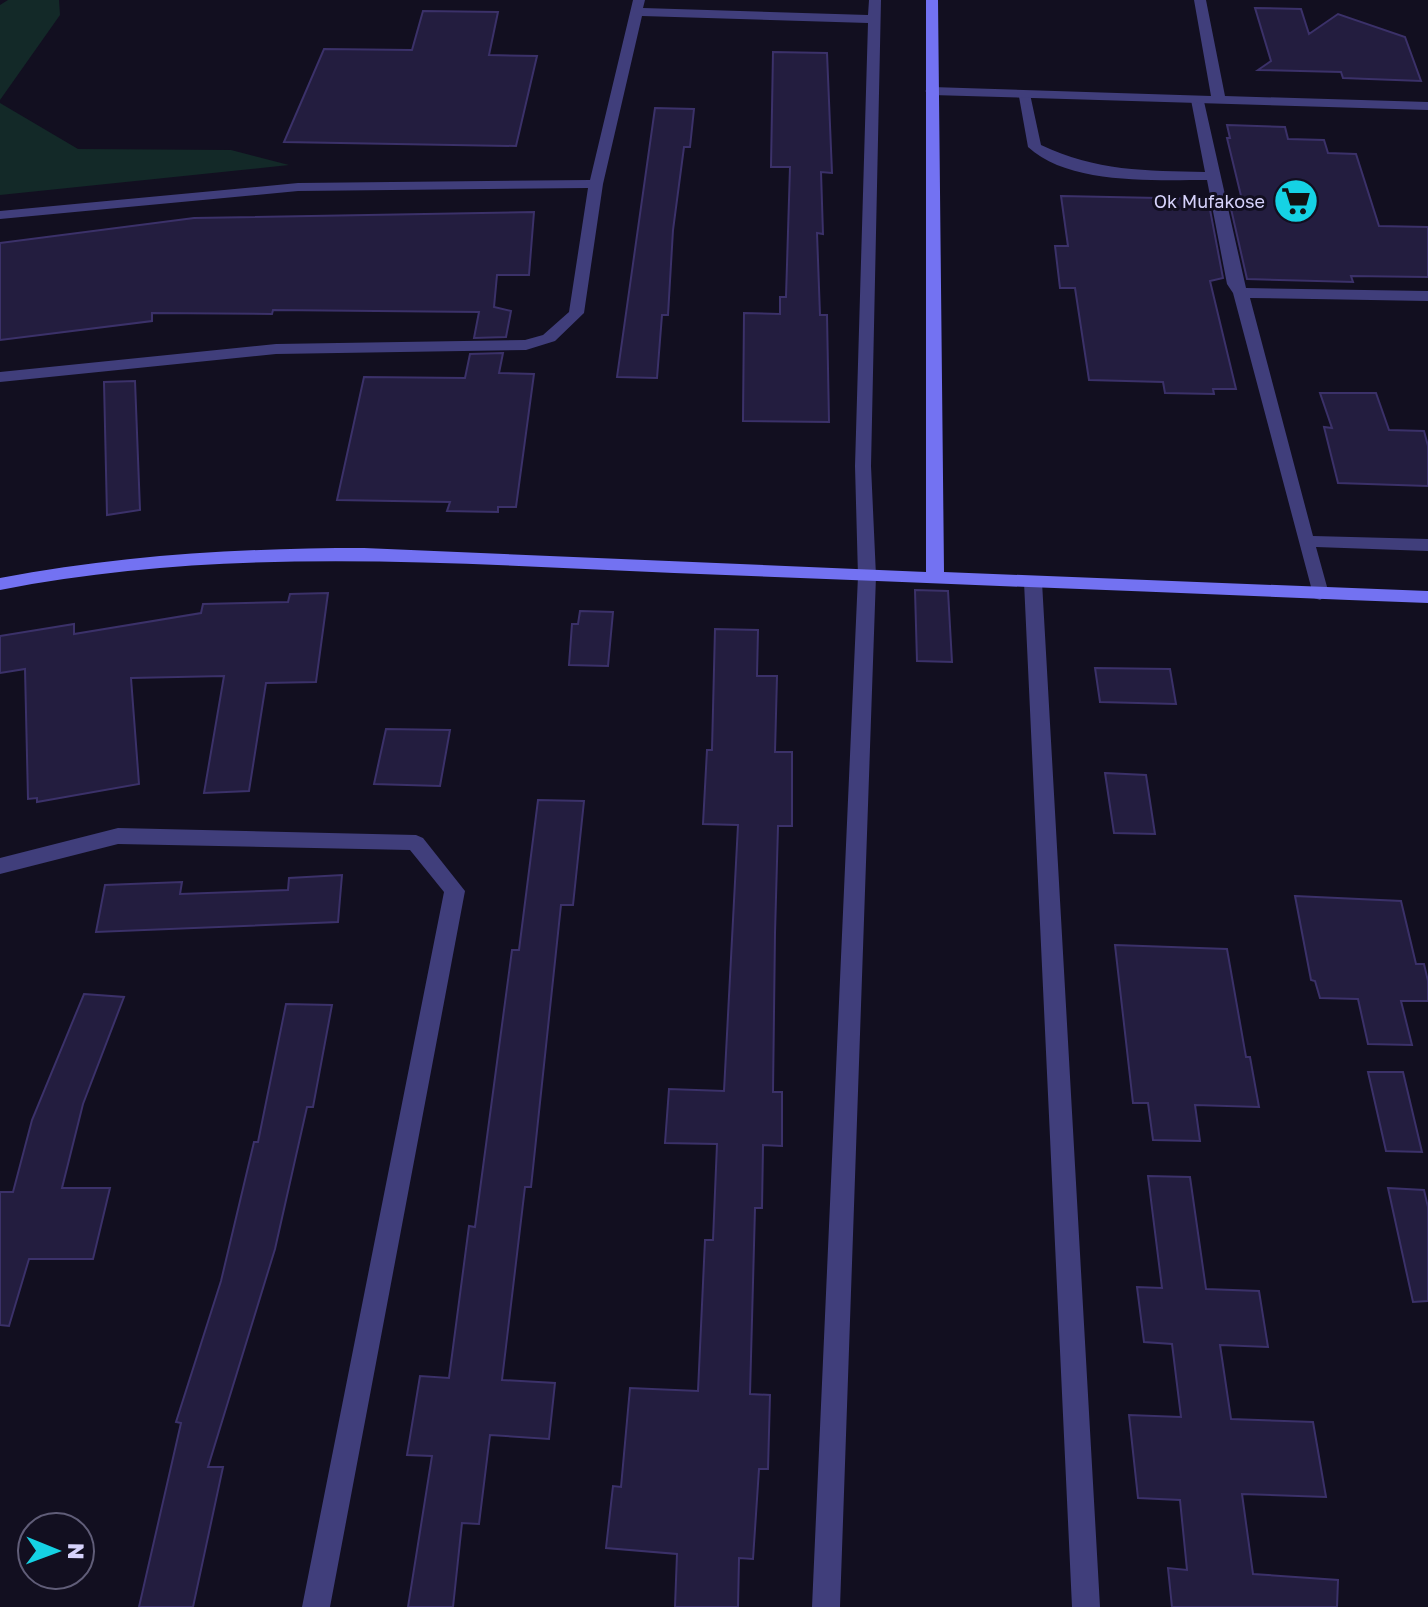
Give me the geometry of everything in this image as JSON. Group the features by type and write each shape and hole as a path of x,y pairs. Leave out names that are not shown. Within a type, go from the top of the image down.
{"street":[{"path":"826,1607 867,576 863,466 875,0"},
{"path":"932,0 935,578"},
{"path":"1200,0 1219,100"},
{"path":"0,377 276,349 526,345 549,338 576,313 596,184 638,6 874,19"},
{"path":"932,91 1428,106"},
{"path":"1023,94 1035,147 1068,165 1104,174 1213,176"},
{"path":"1198,100 1235,284 1241,293 1320,594"},
{"path":"0,215 298,187 596,184"},
{"path":"1241,293 1428,296"},
{"path":"1306,541 1428,545"},
{"path":"0,584 63,570 283,553 380,554 1428,597"},
{"path":"1033,582 1086,1607"},
{"path":"0,866 118,836 416,843 455,891 316,1607"}],"green space":[{"path":"8,0 59,0 60,15 0,100 0,5"},
{"path":"0,103 78,149 231,150 289,165 0,195"}],"building":[{"path":"1255,8 1301,9 1309,34 1338,14 1405,37 1421,81 1343,78 1341,72 1258,70 1271,61"},
{"path":"423,11 498,12 489,55 537,56 516,146 284,142 324,49 412,50"},
{"path":"773,52 827,53 832,173 821,172 823,234 817,233 820,315 827,315 829,422 743,421 744,313 780,314 780,297 786,297 790,167 771,167"},
{"path":"655,108 694,109 690,147 684,147 673,230 668,315 662,315 657,378 617,377"},
{"path":"1227,125 1285,127 1288,139 1324,140 1328,153 1356,154 1379,226 1428,227 1428,277 1351,276 1353,282 1247,279 1229,200 1242,200 1227,138 1230,138"},
{"path":"1061,196 1208,199 1223,278 1210,281 1236,389 1213,389 1214,394 1165,393 1163,382 1089,380 1075,288 1060,288 1055,246 1068,246"},
{"path":"534,212 529,275 497,275 494,307 511,311 506,337 474,338 479,312 273,310 272,314 152,313 152,321 0,340 0,243 194,218"},
{"path":"503,353 499,373 534,374 516,507 498,507 498,512 447,511 450,502 337,500 364,377 465,378 470,354"},
{"path":"135,381 140,510 107,515 104,382"},
{"path":"1320,393 1376,393 1389,430 1424,431 1428,446 1428,486 1338,483 1324,427 1332,428"},
{"path":"915,590 948,591 952,662 917,661"},
{"path":"328,593 316,682 266,683 249,791 204,793 224,676 131,678 139,784 37,802 37,798 28,799 25,669 0,673 0,636 74,624 74,634 201,613 203,604 288,602 290,594"},
{"path":"580,611 613,612 608,666 569,665 572,624 578,624"},
{"path":"715,629 758,630 757,676 777,676 775,752 792,752 792,826 778,826 775,933 773,1092 782,1092 782,1146 763,1145 762,1208 755,1208 750,1394 770,1395 768,1469 759,1469 753,1559 739,1558 738,1607 675,1607 677,1554 606,1548 613,1486 621,1487 630,1388 698,1391 705,1240 713,1240 717,1144 665,1143 669,1089 724,1091 738,825 703,824 707,750 712,750"},
{"path":"1095,668 1170,669 1176,704 1100,702"},
{"path":"386,729 450,730 440,786 374,784"},
{"path":"1105,773 1146,775 1155,834 1114,833"},
{"path":"538,800 584,801 573,905 561,905 531,1187 525,1187 502,1380 555,1383 549,1439 490,1435 479,1524 462,1523 453,1607 408,1607 432,1456 407,1455 420,1376 449,1378 469,1226 475,1227 512,950 519,950"},
{"path":"342,875 338,922 96,932 105,885 182,882 180,894 288,890 289,878"},
{"path":"1295,896 1401,901 1416,964 1424,964 1428,981 1428,1001 1401,1001 1412,1045 1368,1044 1358,999 1320,998 1315,981 1311,980"},
{"path":"1115,945 1227,949 1246,1057 1250,1057 1259,1107 1195,1105 1200,1141 1153,1140 1148,1103 1133,1103"},
{"path":"84,994 124,997 83,1104 62,1188 110,1188 93,1259 29,1259 9,1326 0,1325 0,1192 13,1192 32,1120"},
{"path":"286,1004 332,1005 313,1107 307,1107 275,1249 208,1467 223,1467 193,1607 139,1607 181,1423 176,1422 221,1281 254,1142 258,1142"},
{"path":"1368,1072 1403,1072 1422,1152 1386,1151"},
{"path":"1148,1176 1190,1177 1206,1289 1259,1291 1268,1347 1220,1345 1231,1419 1313,1422 1326,1497 1242,1494 1253,1574 1338,1580 1337,1607 1172,1607 1168,1568 1187,1570 1180,1500 1138,1498 1129,1415 1181,1417 1172,1344 1144,1342 1137,1287 1162,1288"},
{"path":"1388,1188 1424,1190 1428,1207 1428,1301 1413,1302"}],"place":[{"name":"Ok Mufakose","path":"1296,201"}]}
